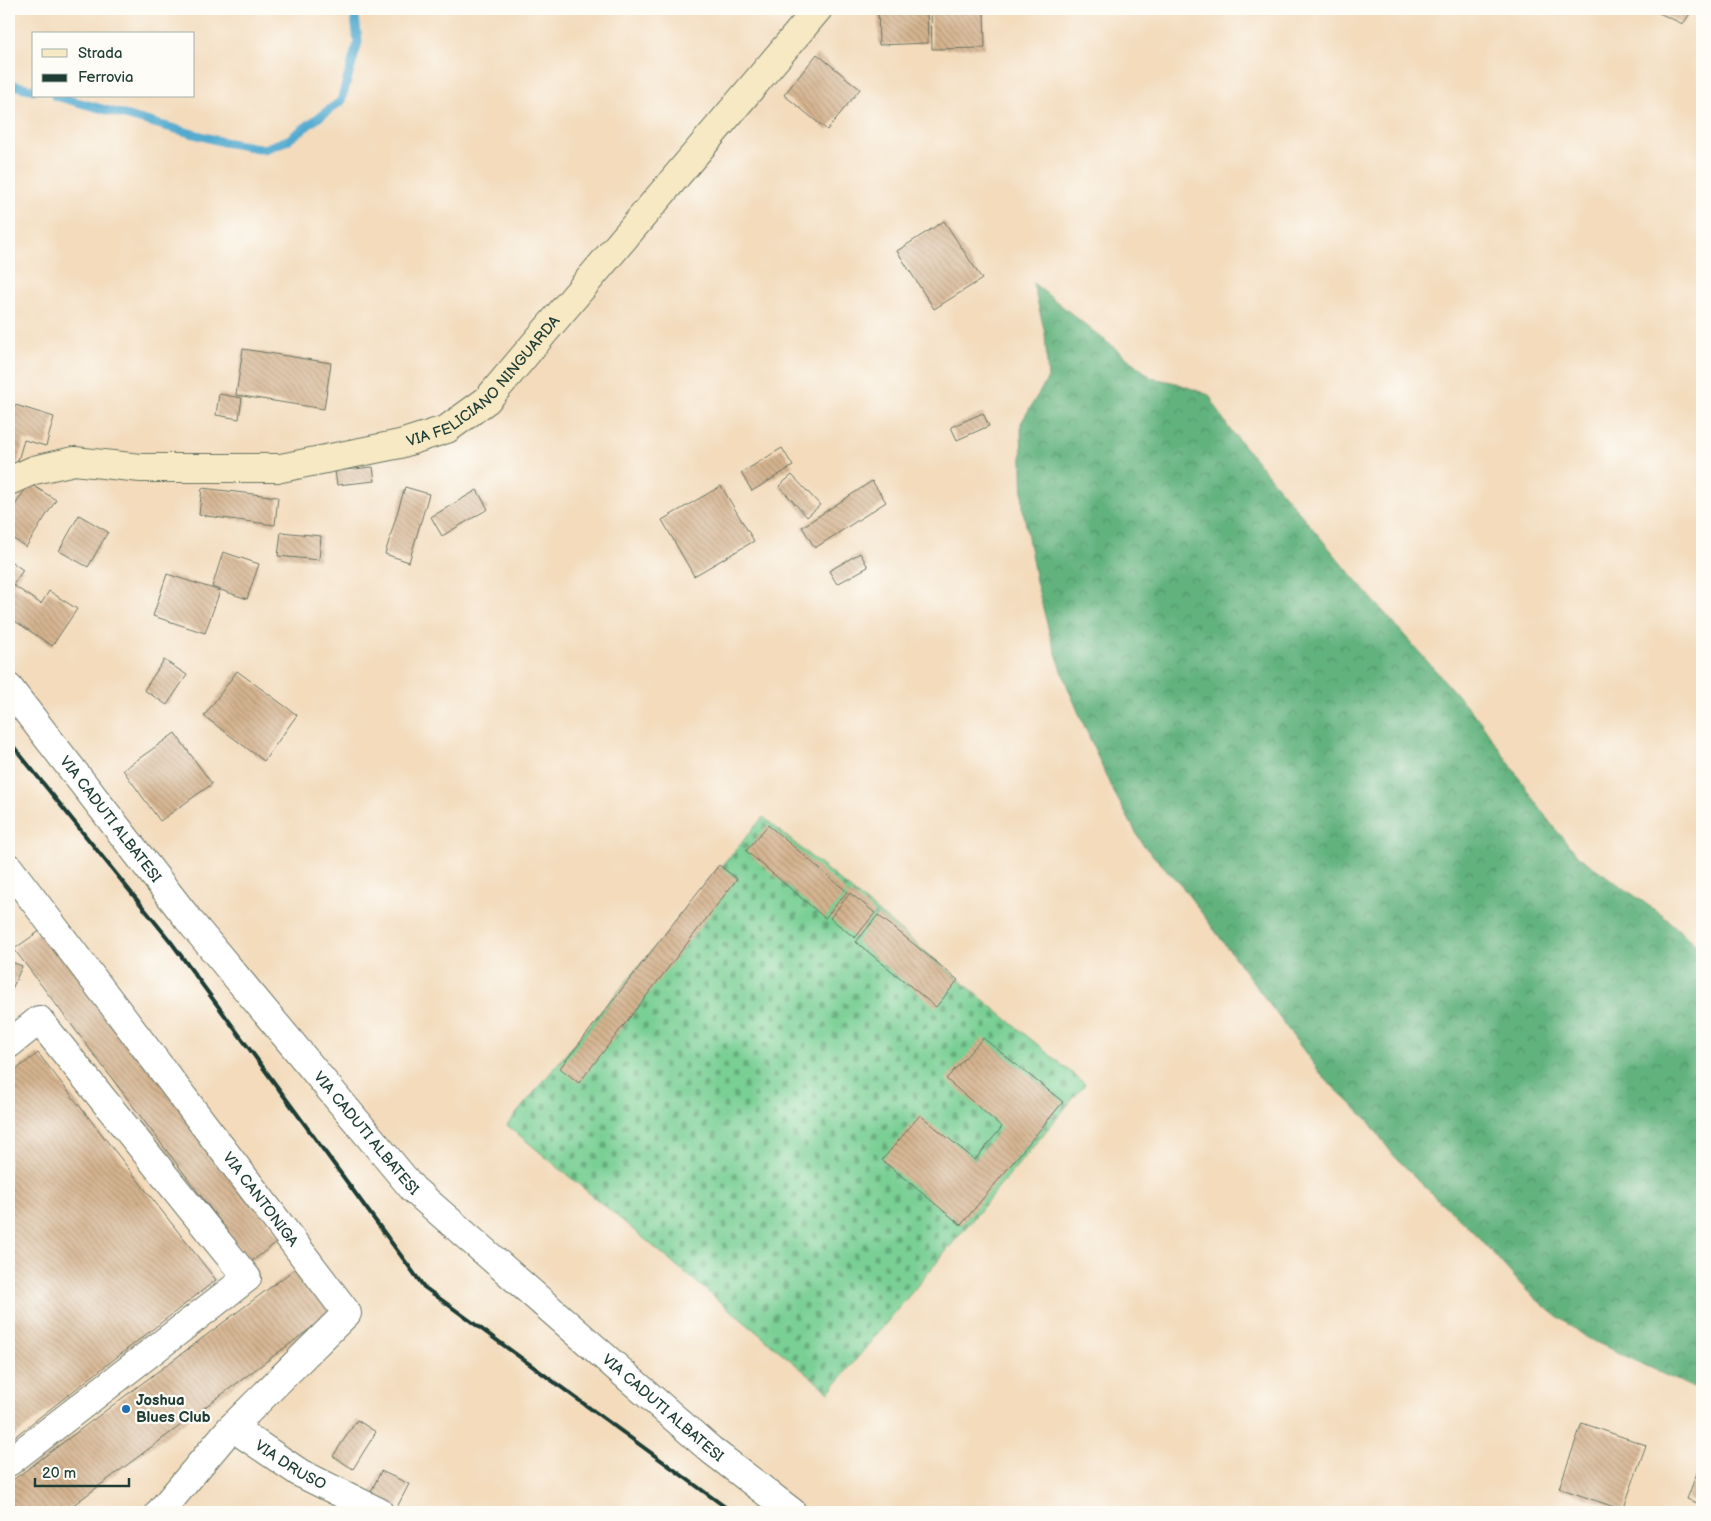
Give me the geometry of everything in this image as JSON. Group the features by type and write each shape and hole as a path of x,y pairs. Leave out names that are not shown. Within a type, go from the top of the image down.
{"street":[{"name":"VIA FELICIANO NINGUARDA","path":"9,481 34,470 74,461 141,468 281,468 400,444 447,429 486,400 818,9"},
{"name":"VIA CADUTI ALBATESI","path":"9,688 188,919 413,1189 711,1450 792,1512"},
{"name":"VIA CANTONIGA","path":"9,868 347,1313 232,1427 160,1512"},
{"path":"9,1044 39,1020 247,1278 9,1462"},
{"name":"VIA DRUSO","path":"232,1427 300,1473 379,1512"}],"green space":[{"path":"1033,283 1152,378 1176,383 1209,395 1228,427 1359,584 1480,721 1551,824 1578,856 1662,915 1702,950 1702,1392 1585,1337 1525,1289 1472,1230 1435,1197 1394,1156 1367,1119 1324,1078 1181,885 1143,845 1110,785 1068,688 1051,639 1036,581 1023,509 1021,423 1048,378 1045,333"},
{"path":"763,817 1085,1084 829,1392 507,1125"}],"building":[{"path":"878,9 927,9 928,43 879,45"},
{"path":"931,9 984,9 985,48 932,49"},
{"path":"1650,9 1693,9 1683,24"},
{"path":"817,54 860,89 827,130 784,95"},
{"path":"944,221 982,279 934,309 897,251"},
{"path":"243,349 331,363 324,409 236,395"},
{"path":"219,394 242,398 239,419 216,415"},
{"path":"9,403 54,417 46,446 24,440 17,464 9,462"},
{"path":"983,413 989,426 957,440 951,427"},
{"path":"782,448 793,466 752,491 741,473"},
{"path":"373,467 375,481 337,485 335,471"},
{"path":"792,475 820,505 807,517 779,486"},
{"path":"872,481 886,502 815,548 802,527"},
{"path":"29,483 56,500 26,547 9,536 9,515"},
{"path":"721,486 754,541 694,576 662,520"},
{"path":"405,487 429,494 409,562 385,554"},
{"path":"202,488 278,497 275,525 199,515"},
{"path":"477,490 488,509 442,536 431,517"},
{"path":"79,515 108,532 88,567 59,551"},
{"path":"281,532 321,536 319,560 278,556"},
{"path":"223,552 259,564 247,599 212,587"},
{"path":"860,553 868,567 837,584 829,571"},
{"path":"9,560 23,570 13,585 41,604 49,591 77,609 52,646 9,617"},
{"path":"167,574 220,591 205,633 153,616"},
{"path":"164,660 187,675 167,705 144,690"},
{"path":"237,671 297,715 264,761 204,716"},
{"path":"175,733 212,784 160,821 123,770"},
{"path":"768,825 847,892 825,918 746,851"},
{"path":"719,865 737,879 579,1083 560,1068"},
{"path":"850,893 875,913 855,938 830,918"},
{"path":"878,915 958,980 936,1007 856,942"},
{"path":"44,928 281,1239 251,1262 14,949"},
{"path":"9,961 22,966 9,996"},
{"path":"983,1038 1063,1102 961,1225 882,1160 920,1115 975,1160 1002,1127 946,1079"},
{"path":"38,1053 216,1280 9,1441 9,1075"},
{"path":"300,1265 334,1311 64,1512 9,1512 9,1483"},
{"path":"357,1420 376,1432 353,1469 333,1456"},
{"path":"1582,1423 1646,1445 1623,1510 1559,1488"},
{"path":"1702,1460 1702,1505 1687,1499"},
{"path":"381,1471 409,1484 395,1511 368,1498"}],"waterway":[{"path":"62,98 223,142 264,149 288,140 341,101 358,42 354,9"},
{"path":"9,84 32,90"}],"railway":[{"path":"9,741 171,942 424,1287 732,1512"}],"place":[{"name":"Joshua Blues Club","path":"126,1409"}]}
